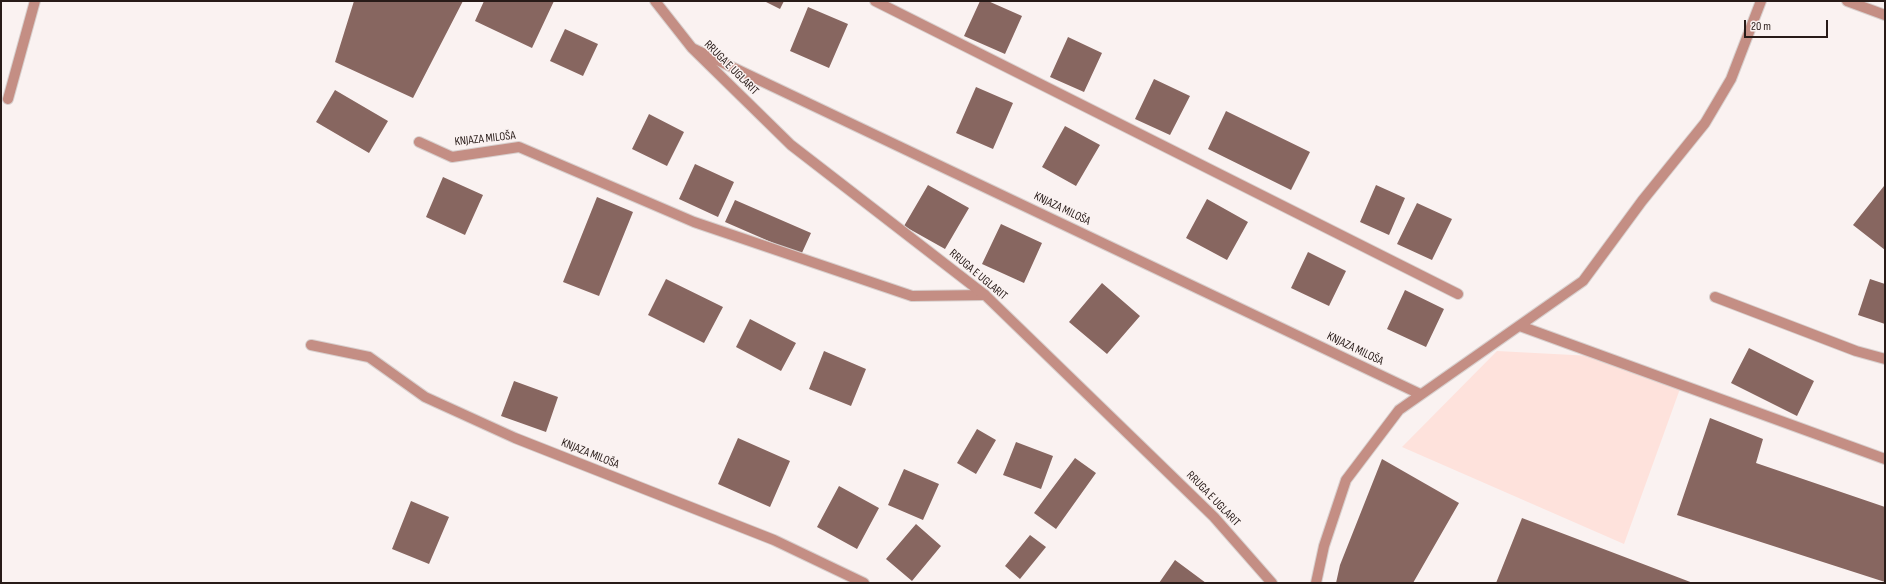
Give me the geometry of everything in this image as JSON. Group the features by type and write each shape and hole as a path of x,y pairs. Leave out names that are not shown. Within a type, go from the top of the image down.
{"street":[{"path":"8,99 35,1"},
{"name":"RRUGA E UGLARIT","path":"655,1 692,48 791,145 985,295 1214,517 1272,583"},
{"path":"875,1 1458,294"},
{"path":"1316,583 1324,546 1346,480 1399,410 1583,281 1642,201 1705,124 1731,79 1748,38 1758,5 1762,1"},
{"path":"1847,1 1885,14"},
{"name":"KNJAZA MILOŠA","path":"692,48 1420,394"},
{"name":"KNJAZA MILOŠA","path":"420,142 452,157 519,147 694,222 912,296 985,295"},
{"path":"1715,297 1856,351 1885,359"},
{"path":"1520,326 1885,459"},
{"name":"KNJAZA MILOŠA","path":"311,345 369,357 425,397 508,435 774,540 864,583"}],"shaded area":[{"path":"1497,351 1611,357 1681,386 1624,544 1402,447"}],"building":[{"path":"354,1 463,1 413,98 335,62"},
{"path":"484,1 554,1 532,48 475,21"},
{"path":"764,1 784,1 780,9"},
{"path":"980,1 988,1 1022,16 1005,54 964,36"},
{"path":"808,7 848,24 829,68 790,51"},
{"path":"565,29 598,44 583,76 550,61"},
{"path":"1068,37 1102,53 1084,92 1050,77"},
{"path":"1154,79 1190,96 1170,135 1135,119"},
{"path":"976,87 1013,103 993,149 956,133"},
{"path":"335,90 388,121 369,153 316,122"},
{"path":"1226,111 1310,152 1291,190 1208,149"},
{"path":"649,114 684,132 667,166 632,149"},
{"path":"1065,126 1100,145 1076,186 1042,167"},
{"path":"695,164 734,182 718,217 679,199"},
{"path":"443,177 483,195 465,235 426,217"},
{"path":"928,185 969,208 945,249 904,226"},
{"path":"1376,185 1405,198 1389,235 1360,222"},
{"path":"1884,186 1885,187 1885,250 1853,225"},
{"path":"597,197 633,212 599,296 563,282"},
{"path":"1207,199 1248,222 1227,260 1186,238"},
{"path":"735,200 811,233 801,255 725,222"},
{"path":"1417,203 1452,219 1432,260 1397,244"},
{"path":"1001,224 1042,243 1024,283 982,264"},
{"path":"1308,252 1346,271 1329,306 1291,288"},
{"path":"666,279 723,307 704,343 648,315"},
{"path":"1870,279 1885,284 1885,324 1858,315"},
{"path":"1102,283 1140,316 1107,354 1069,322"},
{"path":"1405,290 1444,309 1426,347 1387,329"},
{"path":"750,319 796,343 781,371 736,347"},
{"path":"1749,348 1814,381 1797,416 1731,383"},
{"path":"824,351 866,369 851,406 809,389"},
{"path":"514,381 558,397 546,432 501,416"},
{"path":"1710,418 1763,439 1756,463 1885,507 1885,582 1677,515"},
{"path":"977,429 996,440 976,474 957,463"},
{"path":"738,438 790,461 770,507 718,484"},
{"path":"1016,442 1053,456 1041,489 1003,475"},
{"path":"1075,458 1096,473 1056,529 1034,513"},
{"path":"1382,459 1459,503 1413,583 1336,583 1340,565"},
{"path":"904,469 939,484 923,520 888,505"},
{"path":"839,486 879,508 857,549 817,527"},
{"path":"411,501 449,517 429,564 392,549"},
{"path":"1522,518 1693,583 1496,583"},
{"path":"916,524 941,546 912,581 886,559"},
{"path":"1030,535 1046,547 1020,579 1005,566"},
{"path":"1175,560 1206,583 1159,583"}]}
